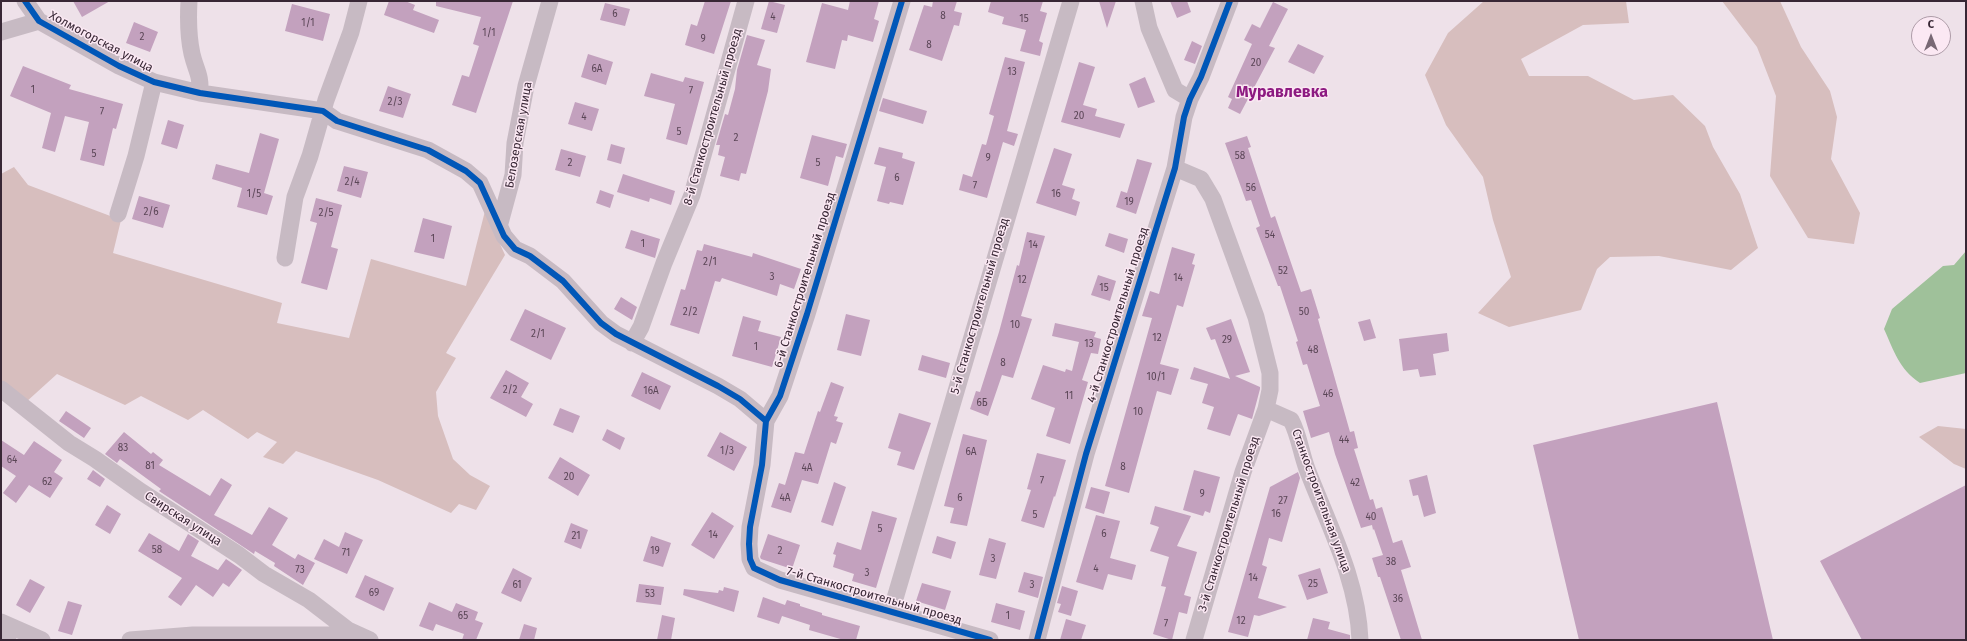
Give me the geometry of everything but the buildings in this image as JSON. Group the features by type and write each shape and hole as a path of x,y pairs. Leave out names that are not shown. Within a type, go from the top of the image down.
{"street":[{"name":"Холмогорская улица","path":"24,1 39,21 119,66 154,82 200,93 323,111"},
{"path":"189,1 188,28 192,55 201,78 200,93"},
{"path":"285,258 295,197 310,156 326,100 351,32 359,1"},
{"name":"Белозерская улица","path":"500,223 513,175 515,143 526,86 550,1"},
{"name":"8-й Станкостроительный проезд","path":"632,343 641,327 664,263 692,195 746,1"},
{"name":"6-й Станкостроительный проезд","path":"754,568 750,559 750,527 762,465 766,421 780,396 807,314 902,1"},
{"name":"5-й Станкостроительный проезд","path":"891,612 1071,1"},
{"path":"1143,1 1149,28 1175,90 1190,99"},
{"name":"4-й Станкостроительный проезд","path":"1037,640 1086,454 1175,168 1184,117 1190,99 1202,77 1230,1"},
{"path":"1,32 39,21"},
{"path":"118,214 136,156 154,82"},
{"path":"323,111 337,121 428,150 466,171 480,183 500,223 504,236 515,249 530,256 563,281 601,323 632,343 718,386 740,399 766,421"},
{"path":"1175,168 1202,179 1213,199 1256,317 1268,366 1270,390 1266,409"},
{"name":"Свирская улица","path":"1,390 69,443 264,574 309,600 348,630 370,640"},
{"name":"3-й Станкостроительный проезд","path":"1194,640 1243,472 1266,409"},
{"name":"Станкостроительная улица","path":"1266,409 1291,420 1295,428 1305,465 1348,572 1359,620 1360,640"},
{"name":"7-й Станкостроительный проезд","path":"754,568 780,580 990,640"},
{"path":"1,622 42,640"},
{"path":"130,640 193,635 341,635 348,630"},
{"path":"1,634 8,640"}],"shaded area":[{"path":"1484,1 1626,1 1629,23 1583,25 1521,59 1529,76 1588,76 1634,100 1673,95 1705,126 1713,147 1740,194 1758,248 1731,270 1659,256 1610,257 1597,269 1581,310 1509,327 1478,313 1511,277 1493,220 1483,177 1446,125 1425,75 1448,33"},
{"path":"1722,1 1780,1 1801,47 1830,91 1837,117 1831,159 1860,213 1854,244 1808,238 1770,176 1776,96 1757,47"},
{"path":"14,167 28,185 121,220 113,253 282,303 277,323 349,338 371,259 466,286 485,211 505,255 446,353 456,358 436,392 438,416 453,459 470,475 490,486 476,510 459,504 451,513 378,480 296,451 283,464 263,457 277,442 257,432 248,439 203,410 188,420 141,396 125,405 57,374 25,403 1,382 1,174"},
{"path":"1966,251 1966,373 1920,383 1902,366 1884,329 1892,309 1943,266 1954,265"},
{"path":"1938,426 1966,429 1966,469 1954,464 1919,437"}],"cycle path":[{"path":"25,1 39,21 119,66 154,82 200,93 323,111 337,121 428,150 466,171 480,183 504,236 515,249 530,256 563,281 601,323 616,334 718,386 740,399 766,421"},
{"path":"902,1 807,314 780,396 766,421 762,465 750,527 750,559 754,568 780,580 990,640"},
{"path":"1037,640 1086,454 1175,168 1184,117 1230,1"}],"district":[{"name":"Муравлевка","path":"1282,93"}]}
